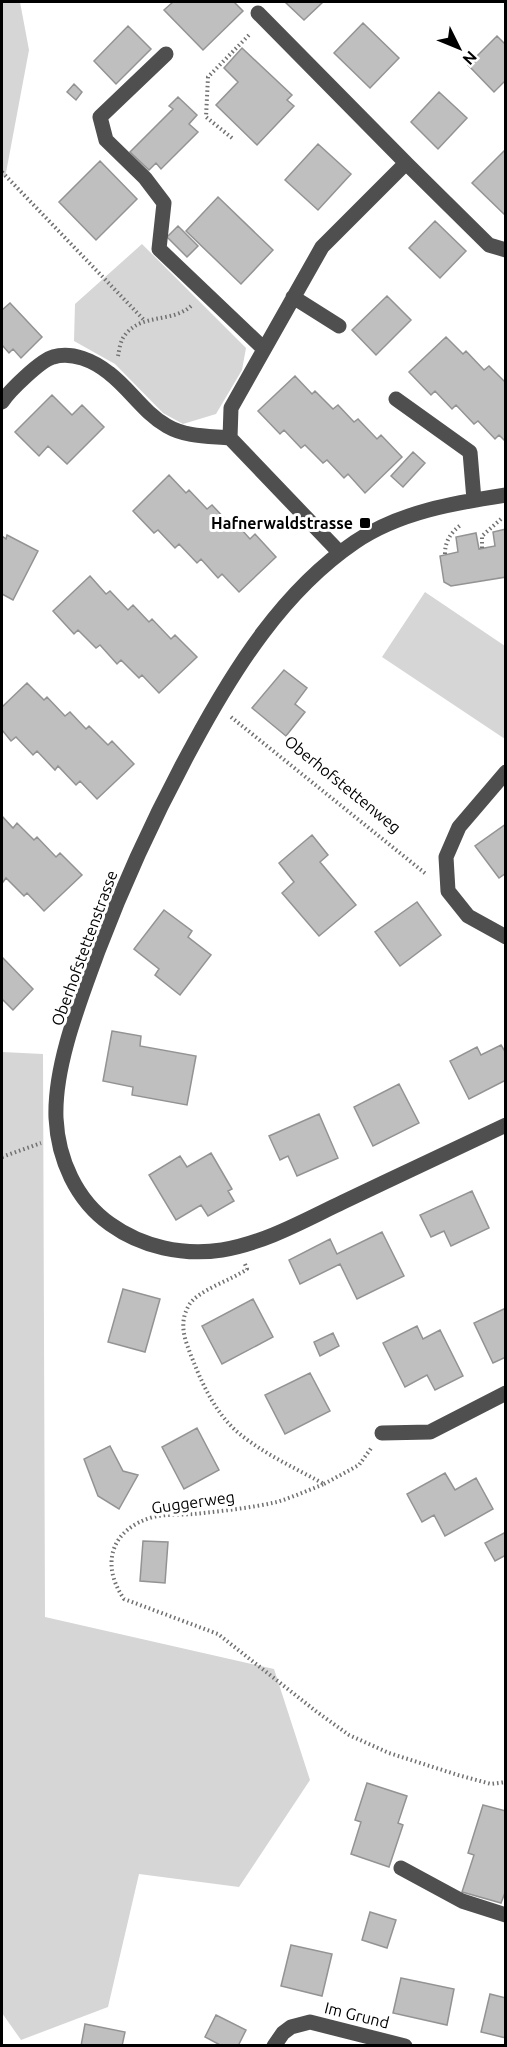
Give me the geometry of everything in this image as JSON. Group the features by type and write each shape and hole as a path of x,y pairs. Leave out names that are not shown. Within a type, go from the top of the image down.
{"street":[{"path":"261,16 489,245 506,250"},
{"path":"166,54 100,117 106,140 145,178 164,203 159,249 264,349"},
{"path":"230,438 231,408 322,247 406,164"},
{"path":"293,297 339,326"},
{"path":"2,402 11,389 52,357 79,356 108,372 150,415 168,427 188,434 230,438 340,553"},
{"path":"396,399 470,452 474,500"},
{"name":"Oberhofstettenstrasse","path":"506,495 444,505 403,518 367,534 340,553 289,600 260,638 214,706 169,789 118,900 81,997 59,1075 56,1107 58,1136 68,1172 78,1191 99,1215 124,1233 143,1242 165,1249 186,1251 222,1250 287,1229 506,1125"},
{"path":"506,772 459,827 446,857 448,891 468,916 506,937"},
{"path":"382,1433 430,1432 506,1393"},
{"path":"401,1868 462,1901 506,1915"},
{"name":"Im Grund","path":"274,2046 283,2033 291,2027 310,2022 405,2046"}],"path":[{"path":"232,138 206,117 208,77 261,16"},
{"path":"2,172 144,320"},
{"path":"108,372 115,364 123,338 135,326 144,320 182,314 205,292"},
{"path":"482,548 482,536 501,519"},
{"path":"445,554 445,545 449,537 462,524"},
{"name":"Oberhofstettenweg","path":"214,706 448,891"},
{"path":"2,1157 58,1136"},
{"path":"241,1245 247,1269 206,1291 190,1304 184,1318 183,1334 202,1384 220,1412 239,1434 259,1448 324,1484"},
{"name":"Guggerweg","path":"382,1433 358,1466 324,1484 277,1502 196,1514 153,1517 128,1529 112,1550 111,1571 114,1585 124,1599 218,1634 348,1734 389,1753 458,1775 491,1784 506,1782"}],"shaded area":[{"path":"2,2 20,2 29,50 5,178 2,175"},
{"path":"142,244 246,348 242,370 216,414 183,424 163,413 115,364 74,341 75,304"},
{"path":"425,592 505,646 505,739 382,657"},
{"path":"2,1052 43,1054 45,1617 274,1669 310,1780 239,1887 139,1874 108,2007 21,2040 2,2013"}],"building":[{"path":"173,2 234,2 243,11 203,50 164,10"},
{"path":"285,2 323,2 304,20"},
{"path":"363,23 399,58 370,88 334,53"},
{"path":"128,26 151,49 116,84 94,61"},
{"path":"497,36 506,45 506,80 494,92 468,65"},
{"path":"242,48 292,95 287,100 294,106 257,145 216,105 238,82 224,68"},
{"path":"74,84 82,92 76,100 67,92"},
{"path":"439,92 467,118 438,149 411,122"},
{"path":"178,97 197,115 189,124 198,132 161,169 156,163 149,170 130,152 173,109 169,106"},
{"path":"318,144 351,174 318,210 285,180"},
{"path":"506,149 506,216 472,183"},
{"path":"100,161 137,199 96,240 59,202"},
{"path":"218,197 273,250 241,284 186,231"},
{"path":"435,221 466,251 440,278 409,248"},
{"path":"178,226 198,246 187,257 167,237"},
{"path":"387,296 411,320 376,355 352,330"},
{"path":"10,303 42,337 21,358 13,349 9,353 2,345 2,310"},
{"path":"446,337 463,354 466,351 484,370 489,366 506,383 506,442 499,435 495,439 478,421 474,424 456,405 452,409 435,391 431,395 409,372"},
{"path":"295,376 312,394 315,391 333,409 338,405 354,422 358,419 377,439 381,435 402,457 365,493 348,474 344,478 327,460 323,463 305,445 301,448 284,430 280,434 258,411"},
{"path":"52,395 72,415 82,405 104,427 67,464 48,446 39,456 15,432"},
{"path":"413,452 425,463 403,487 391,476"},
{"path":"169,475 186,493 189,490 207,509 212,505 228,522 232,519 250,539 255,534 276,557 239,592 222,574 218,578 201,559 197,563 179,544 175,548 158,530 154,533 133,511"},
{"path":"506,529 506,577 451,586 444,582 440,556 458,552 456,537 476,533 479,549 495,546 493,532"},
{"path":"7,535 38,551 13,600 2,594 2,536 6,539"},
{"path":"90,576 106,594 110,591 128,610 133,605 149,622 152,619 171,639 175,635 197,657 159,693 142,675 139,678 121,660 117,664 100,645 96,648 78,630 74,634 53,611"},
{"path":"284,670 307,688 295,704 305,712 286,736 252,708"},
{"path":"27,683 44,700 47,697 65,716 70,712 86,729 89,726 108,745 112,741 134,764 97,799 80,781 76,785 58,766 55,770 37,751 33,755 16,737 11,741 2,730 2,707"},
{"path":"2,816 13,828 17,823 34,840 37,837 56,857 60,853 82,875 44,911 27,893 24,896 6,878 2,881"},
{"path":"506,824 506,873 499,878 475,846"},
{"path":"312,835 328,855 320,862 356,905 319,936 282,893 294,882 279,863"},
{"path":"417,902 441,935 400,966 375,932"},
{"path":"164,910 192,931 188,937 211,955 180,995 155,975 159,969 134,949"},
{"path":"2,957 33,989 13,1010 2,999"},
{"path":"112,1031 141,1036 140,1046 196,1056 187,1105 132,1095 133,1087 103,1081"},
{"path":"501,1045 506,1053 506,1080 469,1099 450,1061 477,1047 481,1055"},
{"path":"399,1084 419,1123 373,1146 354,1107"},
{"path":"319,1114 338,1158 297,1176 288,1156 280,1160 269,1136"},
{"path":"211,1153 232,1189 228,1191 234,1201 208,1216 201,1205 176,1220 149,1175 180,1156 187,1167"},
{"path":"472,1191 489,1228 451,1246 444,1231 431,1237 420,1215"},
{"path":"382,1232 404,1276 357,1299 340,1264 300,1284 289,1260 330,1239 337,1254"},
{"path":"123,1289 160,1299 145,1352 108,1342"},
{"path":"253,1299 273,1337 222,1364 202,1326"},
{"path":"506,1308 506,1357 493,1363 474,1323"},
{"path":"417,1326 423,1339 440,1330 463,1376 435,1390 427,1375 405,1387 383,1343"},
{"path":"333,1333 339,1346 320,1356 314,1342"},
{"path":"310,1373 330,1411 285,1434 265,1395"},
{"path":"197,1428 219,1470 184,1489 162,1447"},
{"path":"110,1446 123,1471 138,1475 119,1509 98,1496 84,1459"},
{"path":"445,1473 455,1490 476,1478 493,1509 445,1536 434,1515 422,1522 407,1494"},
{"path":"506,1532 506,1555 495,1561 485,1543"},
{"path":"143,1541 168,1542 165,1583 140,1581"},
{"path":"367,1783 407,1796 398,1823 403,1825 389,1867 351,1854 361,1822 355,1820"},
{"path":"483,1805 506,1811 506,1890 501,1903 462,1892 474,1855 468,1853"},
{"path":"370,1912 396,1920 387,1948 362,1940"},
{"path":"291,1945 332,1954 322,1996 281,1986"},
{"path":"401,1978 454,1989 447,2025 393,2013"},
{"path":"490,1994 506,1998 506,2038 481,2032"},
{"path":"216,2015 246,2030 238,2046 222,2046 205,2037"},
{"path":"85,2024 125,2032 122,2046 81,2046"}],"place":[{"name":"Hafnerwaldstrasse","path":"365,523"}]}
